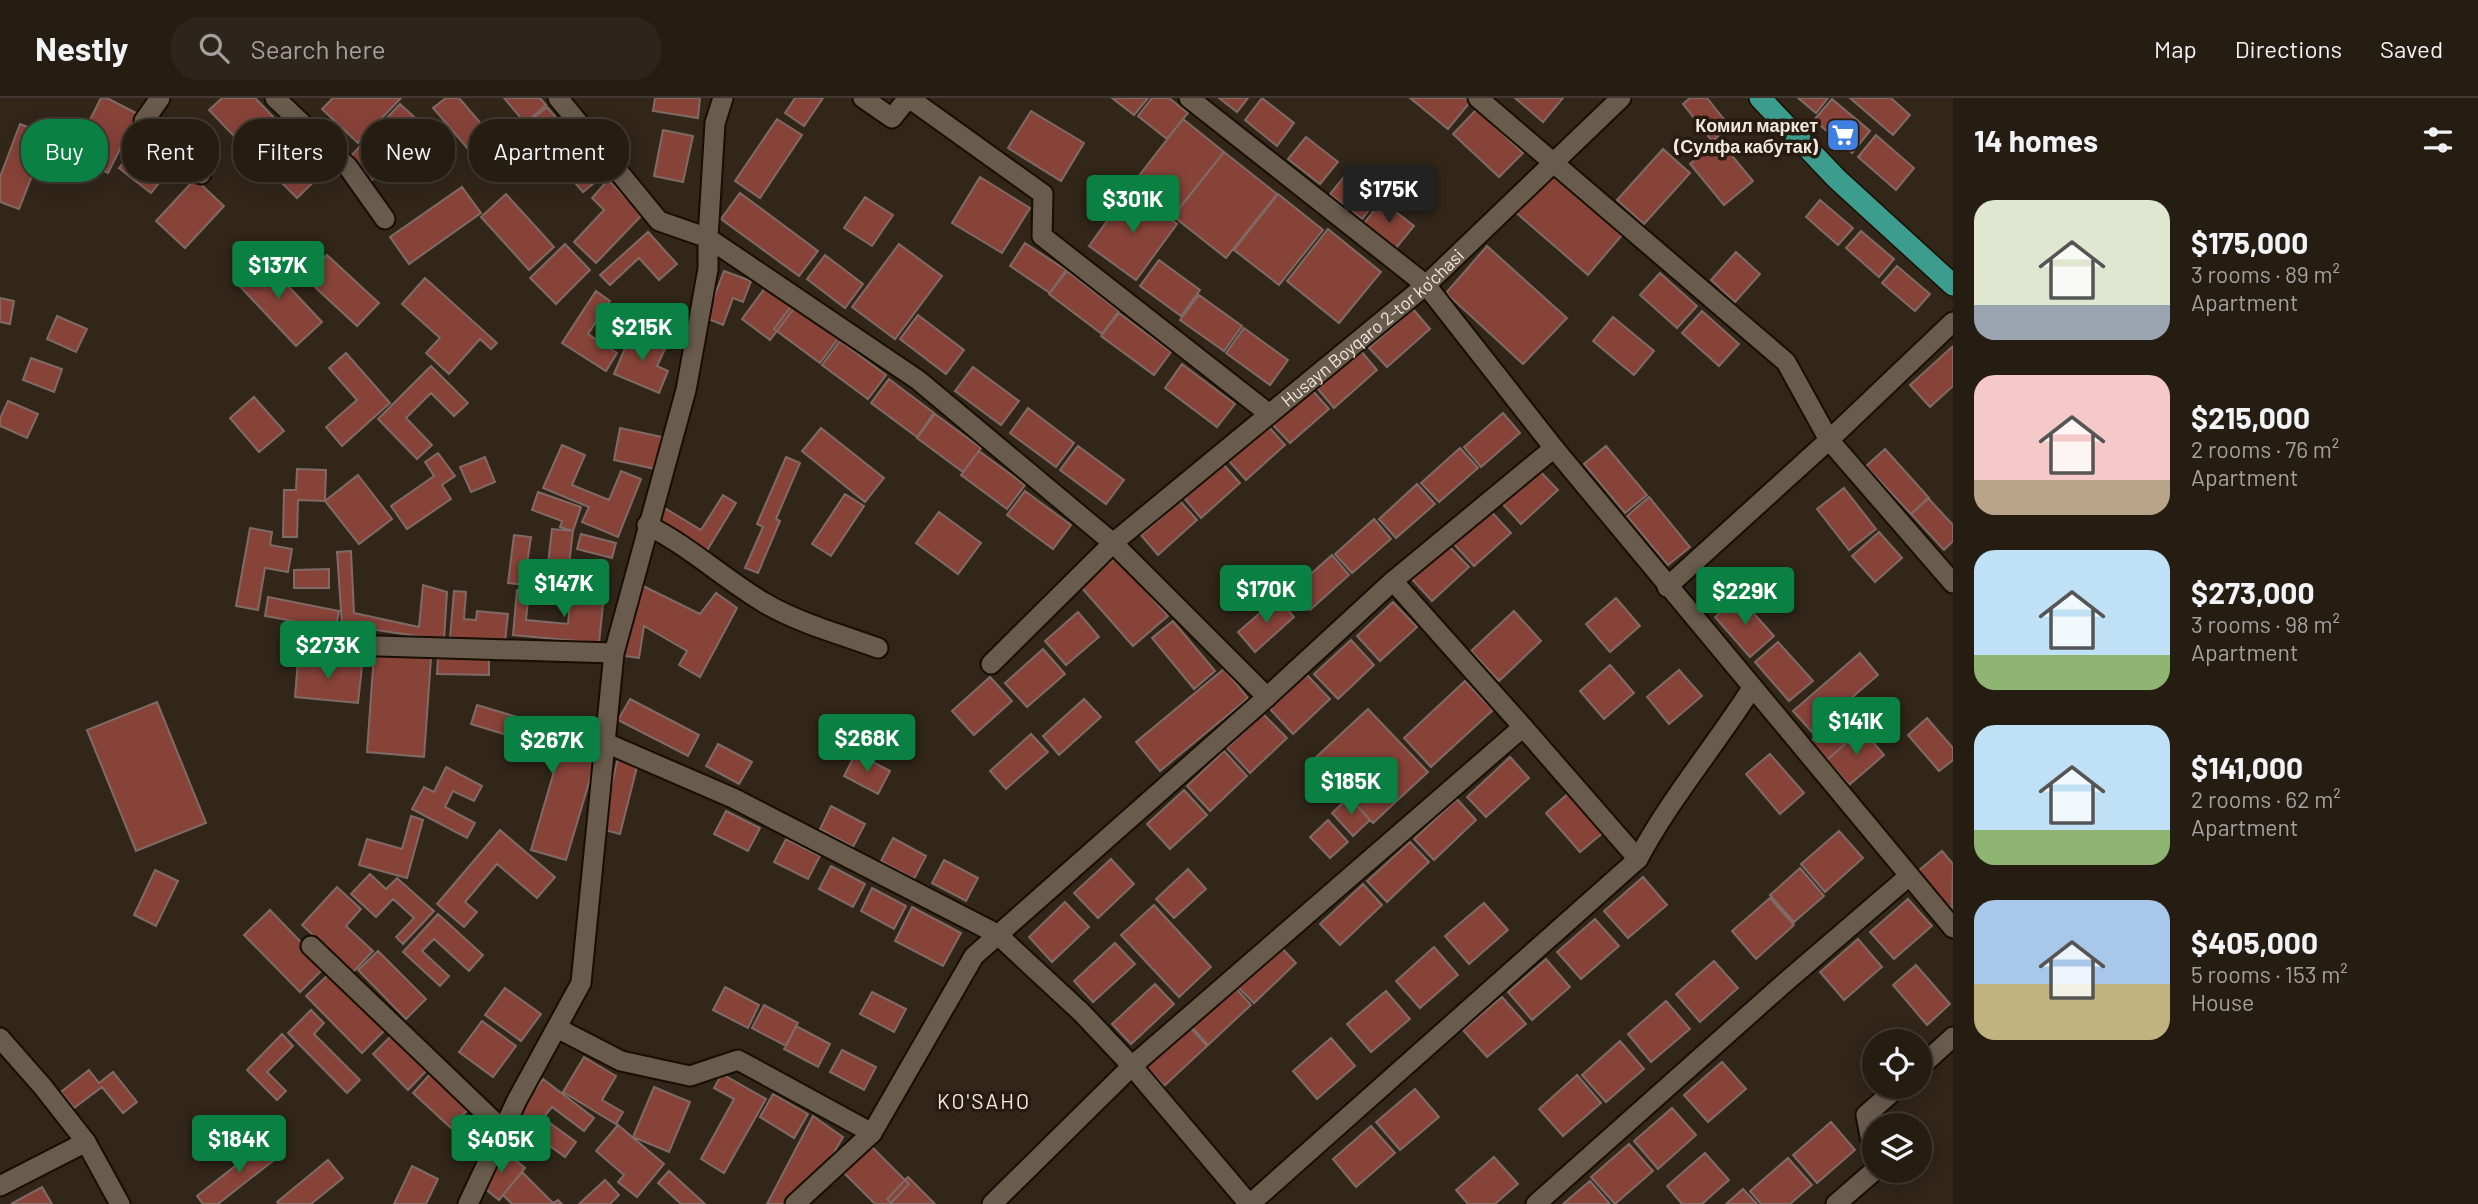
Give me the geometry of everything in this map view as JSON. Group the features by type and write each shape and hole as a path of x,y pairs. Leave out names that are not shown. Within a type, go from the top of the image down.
{"main road":[{"path":"1760,98 1837,179 1953,285"}],"street":[{"path":"145,119 160,98"},
{"path":"275,98 348,167 384,219"},
{"path":"558,98 659,221 708,238 918,380 1113,542 1267,697"},
{"path":"468,1204 503,1130 581,984 614,653 686,390 708,268 715,123 723,98"},
{"path":"863,98 892,118 909,98 1043,194 1042,236 1268,413"},
{"path":"1189,98 1426,285 1667,587 1953,928"},
{"path":"1478,98 1786,362 1829,440 1953,583"},
{"name":"Husayn Boyqaro 2-tor ko'chasi","path":"991,664 1113,542 1426,285 1621,98"},
{"path":"1667,587 1829,440 1953,322"},
{"path":"795,1204 872,1133 974,956 1267,697 1393,581 1554,448"},
{"path":"647,525 675,539 765,603 819,627 878,648"},
{"path":"1393,581 1638,859"},
{"path":"312,644 614,653"},
{"path":"606,743 733,798 997,934 1082,1013 1132,1066 1250,1204 1638,859 1656,826 1752,688"},
{"path":"992,1204 1132,1066 1523,727"},
{"path":"1536,1204 1909,876"},
{"path":"311,946 503,1130"},
{"path":"557,1028 621,1061 690,1076 738,1059 872,1133"},
{"path":"1932,1056 1953,1037"},
{"path":"0,1038 86,1142 120,1204"},
{"path":"1868,1113 1884,1099"},
{"path":"0,1186 86,1142"},
{"path":"1836,1204 1862,1181"}],"building":[{"path":"101,98 107,98 138,114 135,119 122,119 122,145 108,173 108,119 90,119"},
{"path":"222,98 255,98 275,119 233,119 233,135 209,110"},
{"path":"333,98 401,98 381,119 361,119 361,140 358,143 347,133 347,119 333,119 322,109"},
{"path":"446,98 459,98 477,119 469,119 469,150 455,134 455,119 442,119 433,108"},
{"path":"504,98 540,98 546,105 530,119 522,119"},
{"path":"655,98 700,98 698,118 653,111"},
{"path":"795,98 823,98 804,126 785,113"},
{"path":"1112,98 1148,98 1134,115"},
{"path":"1152,98 1169,98 1188,113 1167,139 1138,116"},
{"path":"1219,98 1248,98 1237,112"},
{"path":"1262,98 1294,123 1277,146 1245,120"},
{"path":"1410,98 1466,98 1470,102 1448,129"},
{"path":"1515,98 1563,98 1543,122"},
{"path":"1690,98 1707,98 1730,127 1712,141 1683,104"},
{"path":"1798,98 1828,98 1816,113"},
{"path":"1850,98 1891,98 1910,115 1893,135"},
{"path":"1832,99 1870,131 1852,153 1814,120"},
{"path":"400,104 416,119 386,119"},
{"path":"547,107 557,119 533,119"},
{"path":"1477,109 1523,153 1499,177 1453,134"},
{"path":"1031,111 1084,143 1061,181 1008,148"},
{"path":"777,119 802,135 760,198 735,181"},
{"path":"1183,119 1224,152 1179,209 1138,177"},
{"path":"20,124 21,182 30,182 19,209 0,202 0,177"},
{"path":"663,130 693,136 683,182 654,176"},
{"path":"1876,135 1914,168 1896,190 1858,157"},
{"path":"1306,137 1338,162 1320,184 1288,159"},
{"path":"1719,140 1753,181 1724,205 1690,164"},
{"path":"361,145 361,171 348,159"},
{"path":"1663,149 1690,173 1644,224 1617,200"},
{"path":"1224,152 1277,194 1226,258 1173,216"},
{"path":"1548,171 1622,235 1588,275 1514,211"},
{"path":"1348,172 1379,197 1362,219 1330,194"},
{"path":"980,177 1030,208 1002,253 952,223"},
{"path":"137,182 160,182 151,193"},
{"path":"192,182 198,182 224,206 185,248 156,221"},
{"path":"281,182 314,182 297,198"},
{"path":"574,182 595,182 583,192"},
{"path":"606,182 610,182 643,214 596,263 574,242 604,210 592,198"},
{"path":"462,187 481,213 409,264 390,237"},
{"path":"1130,189 1177,224 1136,280 1089,246"},
{"path":"740,193 818,251 799,276 721,219"},
{"path":"506,194 554,247 529,270 481,217"},
{"path":"1278,194 1323,230 1279,285 1234,250"},
{"path":"865,197 893,215 872,246 844,228"},
{"path":"1820,200 1853,228 1838,245 1806,217"},
{"path":"1382,201 1414,226 1396,248 1364,223"},
{"path":"1328,229 1381,272 1339,323 1287,281"},
{"path":"1861,231 1894,259 1879,277 1846,248"},
{"path":"648,232 677,264 659,280 639,258 610,285 600,275"},
{"path":"1025,243 1066,270 1050,293 1010,266"},
{"path":"565,244 590,270 556,304 530,278"},
{"path":"899,244 942,276 895,339 852,307"},
{"path":"1487,246 1567,318 1523,364 1446,293"},
{"path":"1736,252 1760,274 1735,302 1711,280"},
{"path":"327,255 379,303 357,326 305,278"},
{"path":"825,255 863,284 845,308 807,279"},
{"path":"260,256 322,322 296,346 234,280"},
{"path":"1159,260 1200,290 1181,316 1140,286"},
{"path":"1897,266 1930,294 1915,311 1882,283"},
{"path":"724,271 751,281 743,302 733,298 723,325 706,318"},
{"path":"1067,271 1119,311 1102,334 1049,294"},
{"path":"1660,273 1697,306 1677,328 1640,295"},
{"path":"425,278 497,343 491,349 480,339 449,374 426,353 440,338 402,304"},
{"path":"767,285 796,306 770,340 742,319"},
{"path":"596,291 610,301 588,334 617,353 606,371 562,343"},
{"path":"1199,295 1242,326 1224,351 1180,320"},
{"path":"0,298 14,301 10,324 0,322"},
{"path":"792,305 838,339 820,363 774,329"},
{"path":"1413,309 1430,329 1387,367 1369,348"},
{"path":"1702,311 1739,344 1719,366 1682,333"},
{"path":"1119,313 1171,352 1154,375 1101,336"},
{"path":"918,315 964,350 946,374 900,339"},
{"path":"57,316 87,329 76,352 47,339"},
{"path":"1613,317 1654,351 1634,375 1593,341"},
{"path":"1244,328 1288,360 1270,385 1226,353"},
{"path":"632,332 666,347 657,366 668,371 659,393 614,374"},
{"path":"840,341 886,375 868,399 822,365"},
{"path":"1953,346 1953,386 1930,407 1910,385"},
{"path":"1360,350 1377,370 1334,408 1317,388"},
{"path":"346,353 390,403 342,446 326,427 357,400 329,368"},
{"path":"31,358 62,369 54,392 23,380"},
{"path":"1182,364 1235,404 1217,427 1165,388"},
{"path":"431,366 468,403 454,416 431,393 406,418 432,445 417,459 378,419"},
{"path":"973,367 1019,401 1001,425 955,391"},
{"path":"889,379 934,413 917,437 871,403"},
{"path":"1311,389 1329,409 1290,443 1272,424"},
{"path":"254,397 284,431 259,452 230,418"},
{"path":"8,401 38,414 27,438 0,426 0,418"},
{"path":"1028,408 1074,443 1056,467 1010,433"},
{"path":"1503,413 1520,433 1481,467 1464,447"},
{"path":"935,414 981,448 963,472 917,438"},
{"path":"1267,425 1285,445 1246,480 1228,460"},
{"path":"620,428 662,437 655,469 614,460"},
{"path":"821,428 884,478 865,502 802,451"},
{"path":"562,445 585,455 572,485 609,500 621,471 641,479 618,537 582,522 589,507 543,488"},
{"path":"1078,446 1124,480 1106,504 1060,470"},
{"path":"1606,446 1647,495 1625,513 1584,464"},
{"path":"1460,448 1478,468 1439,502 1421,483"},
{"path":"1885,449 1929,498 1911,514 1866,466"},
{"path":"979,451 1025,485 1007,509 961,475"},
{"path":"438,453 455,476 442,485 451,499 407,529 391,506 434,476 425,462"},
{"path":"485,457 495,482 471,492 460,467"},
{"path":"786,457 800,463 776,519 780,521 758,573 745,568 763,527 757,524"},
{"path":"1223,464 1240,483 1201,518 1184,498"},
{"path":"1534,465 1558,490 1521,524 1498,499"},
{"path":"297,469 326,470 325,501 298,500 297,537 283,537 284,490 296,490"},
{"path":"358,475 392,519 359,544 325,501"},
{"path":"1417,484 1435,504 1396,538 1379,519"},
{"path":"1844,488 1876,529 1849,550 1817,509"},
{"path":"1025,491 1071,525 1053,549 1007,515"},
{"path":"538,492 581,507 573,531 560,527 562,521 532,510"},
{"path":"845,494 864,506 831,556 812,544"},
{"path":"723,495 736,503 706,552 655,520 663,507 701,530"},
{"path":"1649,497 1690,547 1668,565 1627,516"},
{"path":"1928,498 1953,525 1953,541 1944,550 1911,514"},
{"path":"1180,501 1197,520 1158,555 1141,535"},
{"path":"1487,507 1511,533 1474,566 1451,541"},
{"path":"939,512 981,543 958,574 916,543"},
{"path":"1374,519 1391,539 1352,573 1335,554"},
{"path":"250,528 272,532 270,545 292,549 288,572 265,568 258,610 236,606"},
{"path":"552,529 573,531 566,590 508,583 514,535 531,537 526,570 547,572"},
{"path":"1879,532 1902,558 1875,582 1852,556"},
{"path":"581,534 616,543 612,558 577,549"},
{"path":"1445,542 1469,567 1432,601 1409,576"},
{"path":"351,551 354,613 419,627 423,585 447,592 444,640 342,625 337,552"},
{"path":"1332,555 1349,575 1310,610 1293,590"},
{"path":"1116,557 1168,616 1133,646 1081,587"},
{"path":"329,569 329,588 294,588 294,570"},
{"path":"639,584 700,614 716,593 737,608 700,677 679,665 687,651 644,626 639,658 624,656"},
{"path":"517,590 529,591 526,620 568,624 571,591 604,595 599,643 513,635"},
{"path":"454,591 466,592 464,619 476,620 477,611 508,614 505,642 450,638"},
{"path":"268,597 339,611 334,638 302,633 304,623 265,616"},
{"path":"1739,597 1774,636 1750,657 1715,617"},
{"path":"1277,598 1294,617 1255,652 1238,632"},
{"path":"1616,598 1640,626 1610,652 1586,624"},
{"path":"1393,602 1417,627 1380,661 1357,636"},
{"path":"1514,611 1541,641 1499,681 1471,651"},
{"path":"1078,612 1099,637 1066,665 1045,641"},
{"path":"1173,621 1215,671 1194,689 1152,638"},
{"path":"1351,640 1374,665 1338,699 1314,674"},
{"path":"1778,642 1813,681 1789,701 1755,662"},
{"path":"1043,649 1065,674 1027,707 1005,683"},
{"path":"1860,653 1878,675 1812,732 1793,711"},
{"path":"374,654 431,658 424,757 367,752"},
{"path":"438,656 489,657 489,675 437,674"},
{"path":"298,660 362,666 358,703 295,697"},
{"path":"1610,665 1634,693 1604,719 1580,691"},
{"path":"1224,669 1248,698 1160,771 1136,742"},
{"path":"1679,670 1702,696 1669,724 1647,697"},
{"path":"1306,674 1330,699 1293,734 1270,709"},
{"path":"990,677 1012,701 974,735 952,711"},
{"path":"1465,681 1493,710 1431,767 1404,738"},
{"path":"630,699 699,735 688,756 618,720"},
{"path":"1084,699 1101,717 1059,755 1043,736"},
{"path":"157,702 206,823 136,851 87,730"},
{"path":"477,705 601,742 566,860 531,850 560,751 471,724"},
{"path":"1368,709 1428,772 1373,823 1314,759"},
{"path":"1847,710 1863,728 1827,760 1811,741"},
{"path":"1263,714 1287,738 1250,773 1227,748"},
{"path":"1927,718 1953,748 1953,760 1939,771 1908,735"},
{"path":"1862,729 1884,755 1849,785 1827,760"},
{"path":"1031,734 1048,752 1006,789 990,771"},
{"path":"718,744 752,762 739,784 706,766"},
{"path":"1224,751 1247,776 1210,811 1187,786"},
{"path":"856,753 890,771 878,794 844,776"},
{"path":"1770,754 1804,793 1780,814 1746,774"},
{"path":"1510,757 1529,778 1486,817 1467,797"},
{"path":"618,758 638,763 620,834 601,829"},
{"path":"446,767 482,786 474,801 453,791 445,807 475,823 467,838 412,809 424,787 434,792"},
{"path":"1184,790 1207,815 1170,849 1147,824"},
{"path":"1570,792 1604,832 1580,852 1546,813"},
{"path":"1349,797 1370,820 1353,836 1332,813"},
{"path":"1457,799 1476,820 1434,860 1414,839"},
{"path":"831,806 865,824 853,847 820,829"},
{"path":"726,811 760,828 748,851 714,834"},
{"path":"411,816 423,820 407,878 359,865 367,839 402,849"},
{"path":"1328,820 1348,842 1330,858 1310,837"},
{"path":"500,830 555,877 537,898 497,864 465,902 477,912 464,927 437,904"},
{"path":"1839,831 1863,858 1825,892 1801,864"},
{"path":"893,838 926,856 914,879 881,861"},
{"path":"786,839 820,856 808,879 774,862"},
{"path":"1410,842 1429,862 1387,902 1367,881"},
{"path":"1942,851 1953,864 1952,910 1918,871"},
{"path":"1111,859 1134,884 1098,918 1074,893"},
{"path":"944,860 978,878 966,901 932,883"},
{"path":"831,866 865,884 853,907 819,889"},
{"path":"1800,868 1824,896 1794,922 1770,895"},
{"path":"1188,869 1206,889 1174,918 1156,899"},
{"path":"155,870 178,881 156,926 134,915"},
{"path":"370,874 386,889 397,878 434,911 403,944 396,937 414,918 393,899 376,917 351,894"},
{"path":"1643,877 1667,905 1628,938 1604,911"},
{"path":"1363,884 1382,905 1340,945 1320,924"},
{"path":"337,887 361,909 346,926 373,951 353,972 302,925"},
{"path":"872,888 906,906 894,929 861,911"},
{"path":"1770,898 1794,925 1756,959 1732,931"},
{"path":"1908,899 1932,926 1894,959 1870,932"},
{"path":"1065,902 1089,927 1052,962 1029,937"},
{"path":"1484,903 1508,930 1469,964 1445,936"},
{"path":"1154,905 1211,967 1179,997 1121,935"},
{"path":"912,907 961,933 943,966 895,941"},
{"path":"270,910 325,967 300,992 244,935"},
{"path":"438,914 483,955 469,971 434,939 422,951 449,976 440,986 403,952"},
{"path":"1595,919 1619,946 1581,979 1557,952"},
{"path":"1858,939 1882,967 1844,1000 1820,972"},
{"path":"1115,943 1135,964 1093,1002 1074,981"},
{"path":"1277,943 1296,963 1254,1003 1234,983"},
{"path":"1434,947 1458,975 1420,1008 1396,981"},
{"path":"378,951 426,999 406,1019 358,970"},
{"path":"1546,959 1570,987 1532,1020 1508,992"},
{"path":"1714,961 1738,988 1700,1022 1676,994"},
{"path":"1916,965 1950,1004 1927,1025 1893,985"},
{"path":"332,971 387,1028 362,1053 306,996"},
{"path":"1155,984 1174,1004 1131,1044 1112,1024"},
{"path":"1232,984 1251,1005 1208,1045 1189,1024"},
{"path":"725,987 759,1005 748,1028 713,1010"},
{"path":"505,988 541,1014 521,1041 485,1015"},
{"path":"1386,991 1410,1019 1371,1052 1347,1024"},
{"path":"872,992 906,1009 894,1032 860,1014"},
{"path":"1502,997 1526,1024 1487,1057 1463,1030"},
{"path":"1666,1001 1690,1029 1651,1062 1628,1034"},
{"path":"764,1005 798,1023 786,1046 752,1028"},
{"path":"311,1010 324,1023 314,1034 360,1080 347,1093 288,1033"},
{"path":"482,1021 516,1046 493,1077 459,1052"},
{"path":"1188,1025 1207,1046 1164,1086 1145,1065"},
{"path":"796,1026 830,1044 818,1067 784,1049"},
{"path":"395,1032 429,1068 408,1090 373,1054"},
{"path":"282,1034 293,1046 267,1072 286,1091 277,1100 247,1070"},
{"path":"1331,1038 1355,1066 1317,1099 1293,1071"},
{"path":"1620,1041 1644,1069 1606,1102 1582,1075"},
{"path":"842,1050 876,1067 864,1090 830,1072"},
{"path":"584,1057 616,1076 602,1100 623,1112 616,1124 563,1092"},
{"path":"1722,1062 1746,1089 1708,1122 1684,1095"},
{"path":"89,1070 99,1083 113,1072 137,1102 123,1113 102,1087 74,1108 61,1092"},
{"path":"433,1071 471,1106 451,1128 413,1093"},
{"path":"722,1074 766,1099 724,1173 701,1159 734,1099 714,1088"},
{"path":"1577,1075 1601,1103 1563,1136 1539,1109"},
{"path":"543,1079 594,1118 584,1131 552,1107 543,1118 576,1142 565,1157 513,1119"},
{"path":"654,1087 690,1102 669,1152 633,1137"},
{"path":"1415,1089 1439,1117 1400,1150 1376,1122"},
{"path":"773,1094 808,1114 794,1138 760,1117"},
{"path":"1672,1108 1696,1135 1658,1169 1634,1141"},
{"path":"813,1116 843,1137 824,1170 789,1204 767,1204"},
{"path":"1831,1122 1855,1150 1817,1183 1793,1155"},
{"path":"618,1125 664,1164 637,1197 618,1182 624,1175 596,1151"},
{"path":"1371,1126 1395,1153 1356,1187 1333,1159"},
{"path":"267,1141 279,1156 218,1204 203,1204 197,1196"},
{"path":"1629,1144 1653,1171 1615,1204 1591,1177"},
{"path":"871,1146 909,1184 890,1204 875,1204 844,1173"},
{"path":"503,1150 525,1168 499,1200 477,1182"},
{"path":"1705,1153 1729,1180 1702,1204 1682,1204 1667,1186"},
{"path":"1494,1157 1518,1184 1495,1204 1468,1204 1456,1190"},
{"path":"1788,1158 1812,1185 1790,1204 1761,1204 1750,1191"},
{"path":"328,1160 343,1178 311,1204 277,1202"},
{"path":"412,1166 438,1179 426,1204 394,1204"},
{"path":"669,1171 705,1204 681,1204 658,1183"},
{"path":"522,1172 553,1203 558,1200 562,1204 512,1204 503,1195"},
{"path":"908,1177 935,1204 892,1204 887,1199"},
{"path":"605,1180 619,1195 610,1204 579,1204"},
{"path":"1590,1181 1610,1204 1563,1204"},
{"path":"42,1187 52,1204 11,1204"},
{"path":"1743,1189 1757,1204 1726,1204"}],"place":[{"name":"Комил маркет (Сулфа кабутак)","path":"1843,135"}],"district":[{"name":"KO'SAHO","path":"984,1100"}]}
